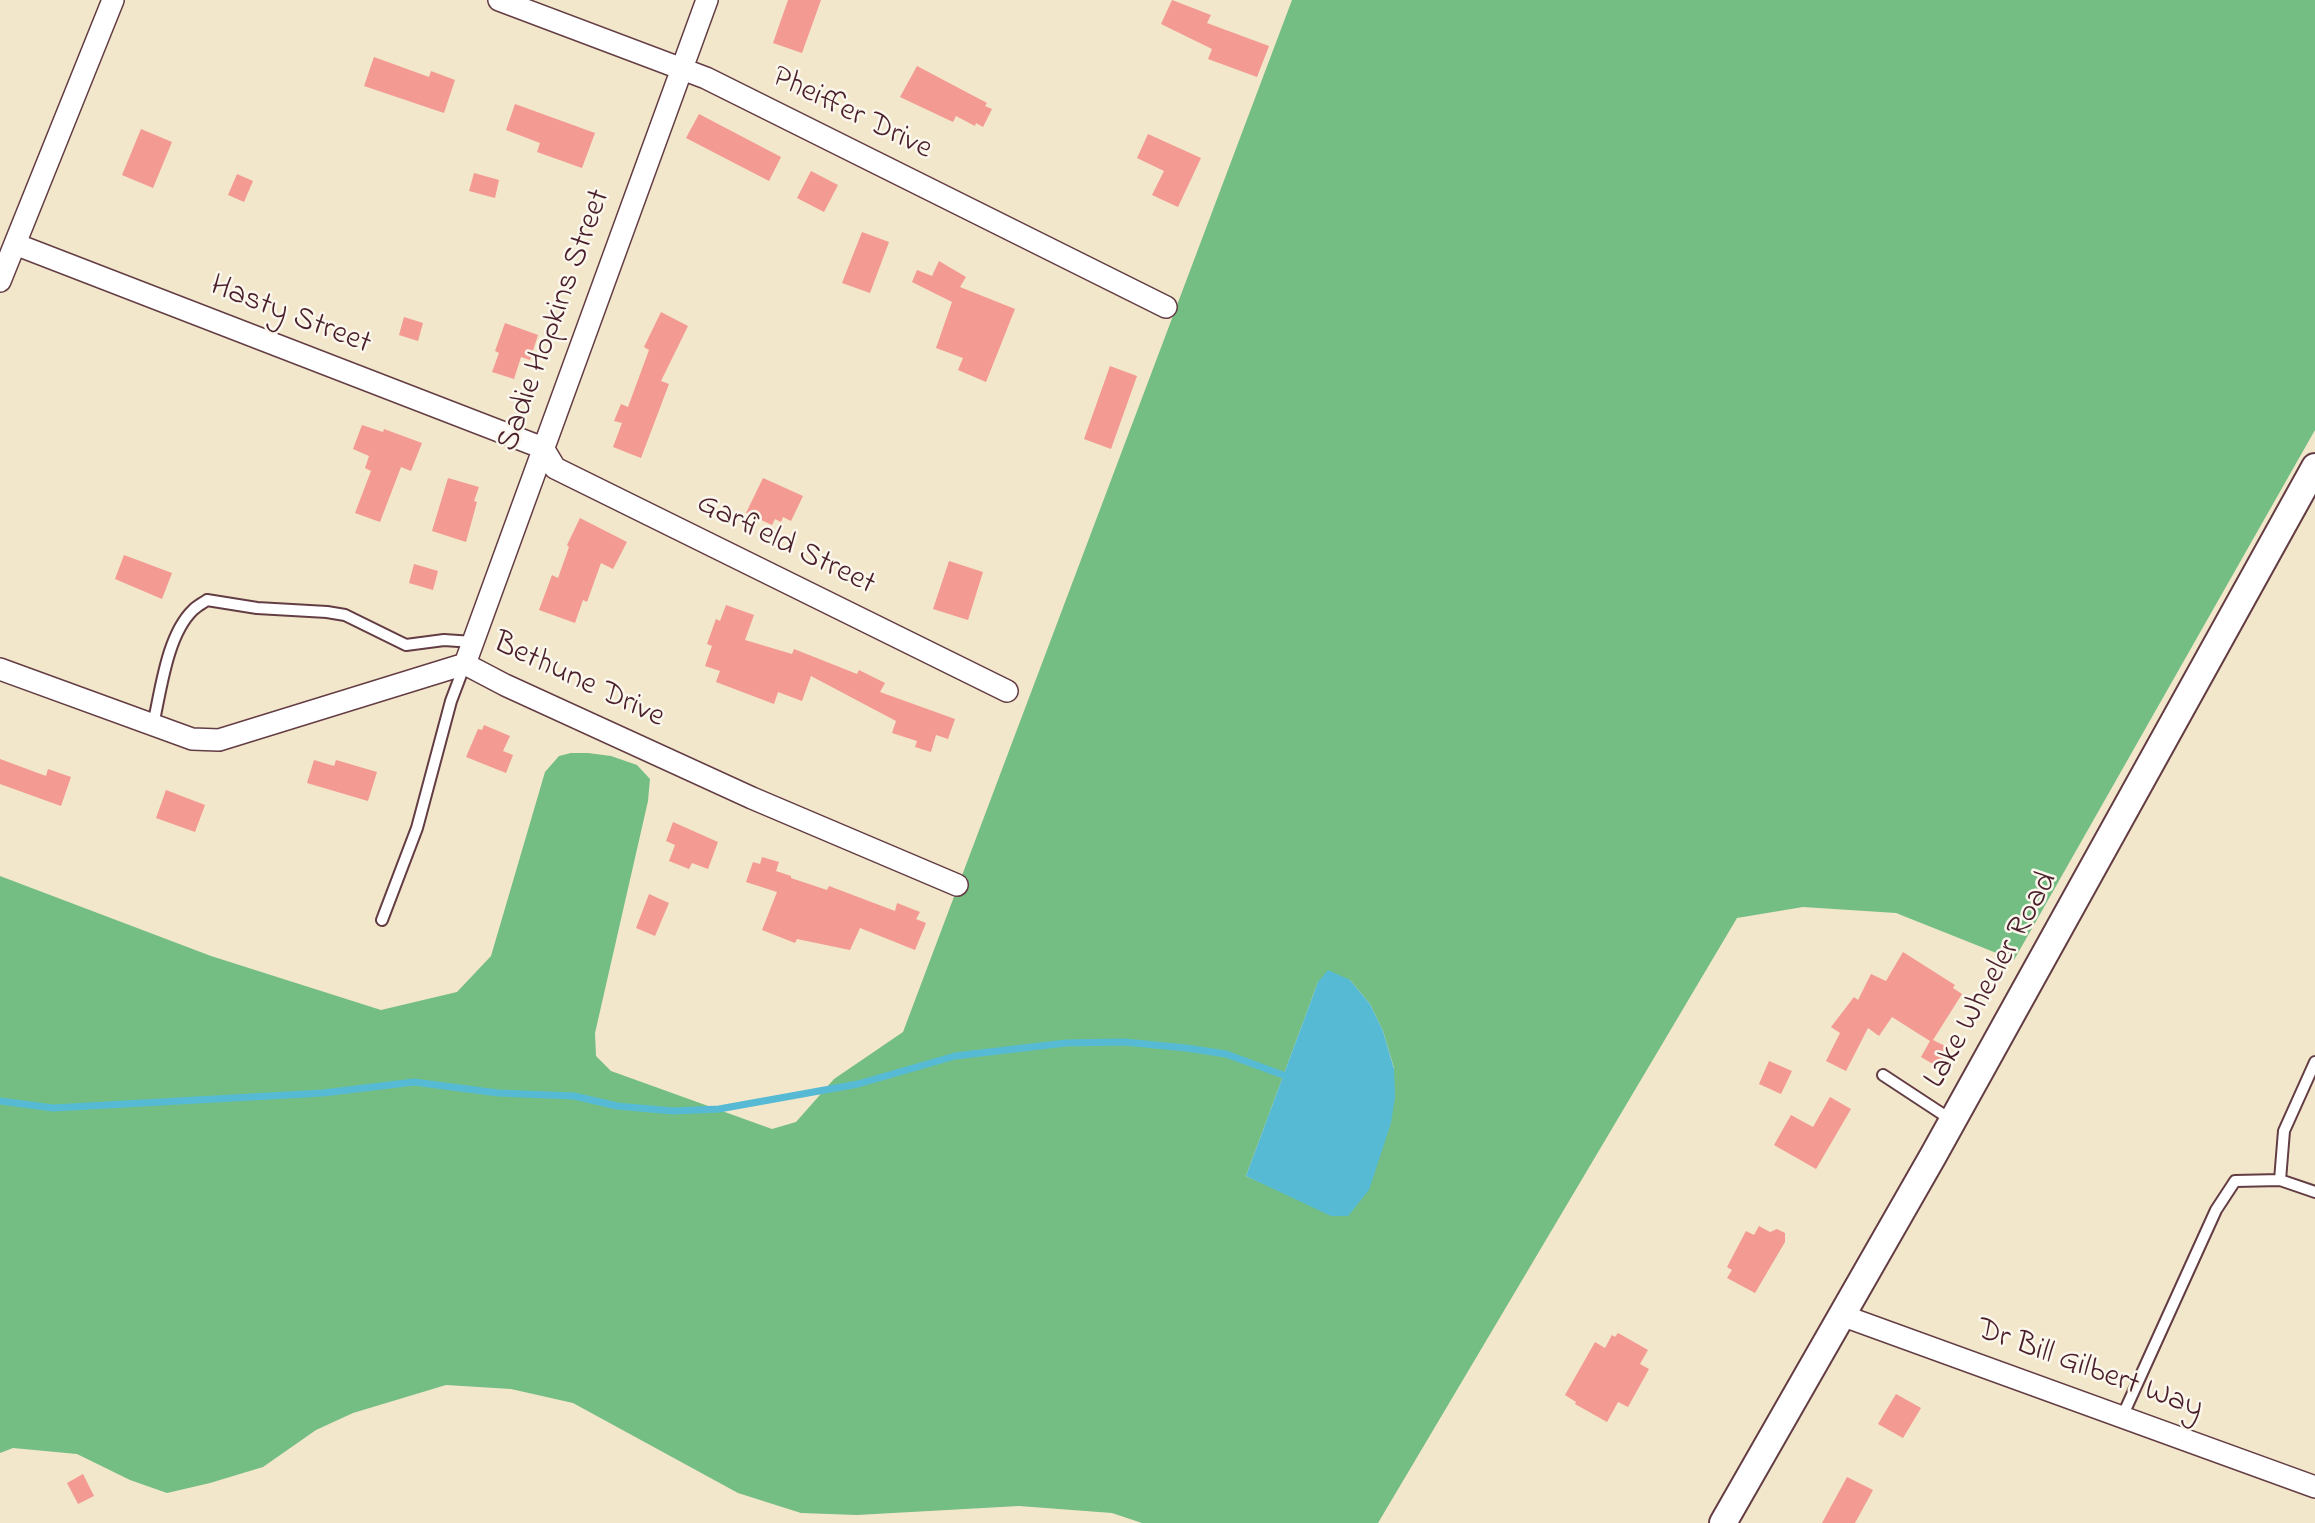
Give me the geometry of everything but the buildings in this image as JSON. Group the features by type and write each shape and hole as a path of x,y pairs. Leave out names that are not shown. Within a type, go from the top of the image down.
{"street":[{"path":"0,281 113,0"},
{"name":"Pheiffer Drive","path":"499,0 683,69 1166,307"},
{"name":"Sadie Hopkins Street","path":"466,664 707,0"},
{"name":"Hasty Street","path":"15,244 543,448"},
{"name":"Garfield Street","path":"543,448 555,468 1007,691"},
{"name":"Lake Wheeler Road","path":"1723,1523 1953,1121 2315,467"},
{"name":"Bethune Drive","path":"0,669 192,739 219,740 466,664 505,685 752,798 957,885"},
{"name":"Dr Bill Gilbert Way","path":"1841,1315 2315,1487"}],"lane":[{"path":"153,725 170,653 179,630 193,610 207,600 257,608 345,615 406,645 444,640 473,642"},
{"path":"382,920 417,828 452,701 466,664"},
{"path":"2280,1180 2284,1131 2315,1062"},
{"path":"1883,1075 1953,1121"},
{"path":"2122,1417 2216,1210 2235,1181 2280,1180 2315,1192"}],"green space":[{"path":"1292,0 2315,0 2315,430 2014,960 1896,913 1803,907 1737,918 1378,1523 1142,1523 1112,1513 1019,1506 857,1515 801,1513 738,1493 573,1403 511,1389 446,1385 353,1413 316,1430 263,1467 167,1493 130,1480 77,1454 13,1448 0,1453 0,876 211,956 381,1010 457,992 491,956 545,772 559,756 571,753 611,756 637,765 650,779 648,801 595,1033 596,1056 611,1071 772,1129 796,1122 834,1079 903,1032","holes":["1350,980 1370,1004 1383,1031 1394,1068 1285,1193 1246,1176 1318,982"]}],"water":[{"path":"1328,970 1350,980 1370,1004 1383,1031 1394,1069 1395,1097 1391,1123 1369,1190 1348,1216 1331,1216 1246,1176 1318,982"}],"waterway":[{"path":"0,1101 53,1108 323,1093 414,1082 498,1093 574,1096 617,1106 673,1111 719,1109 858,1084 955,1056 1066,1043 1124,1042 1186,1048 1226,1054 1292,1076"}]}
